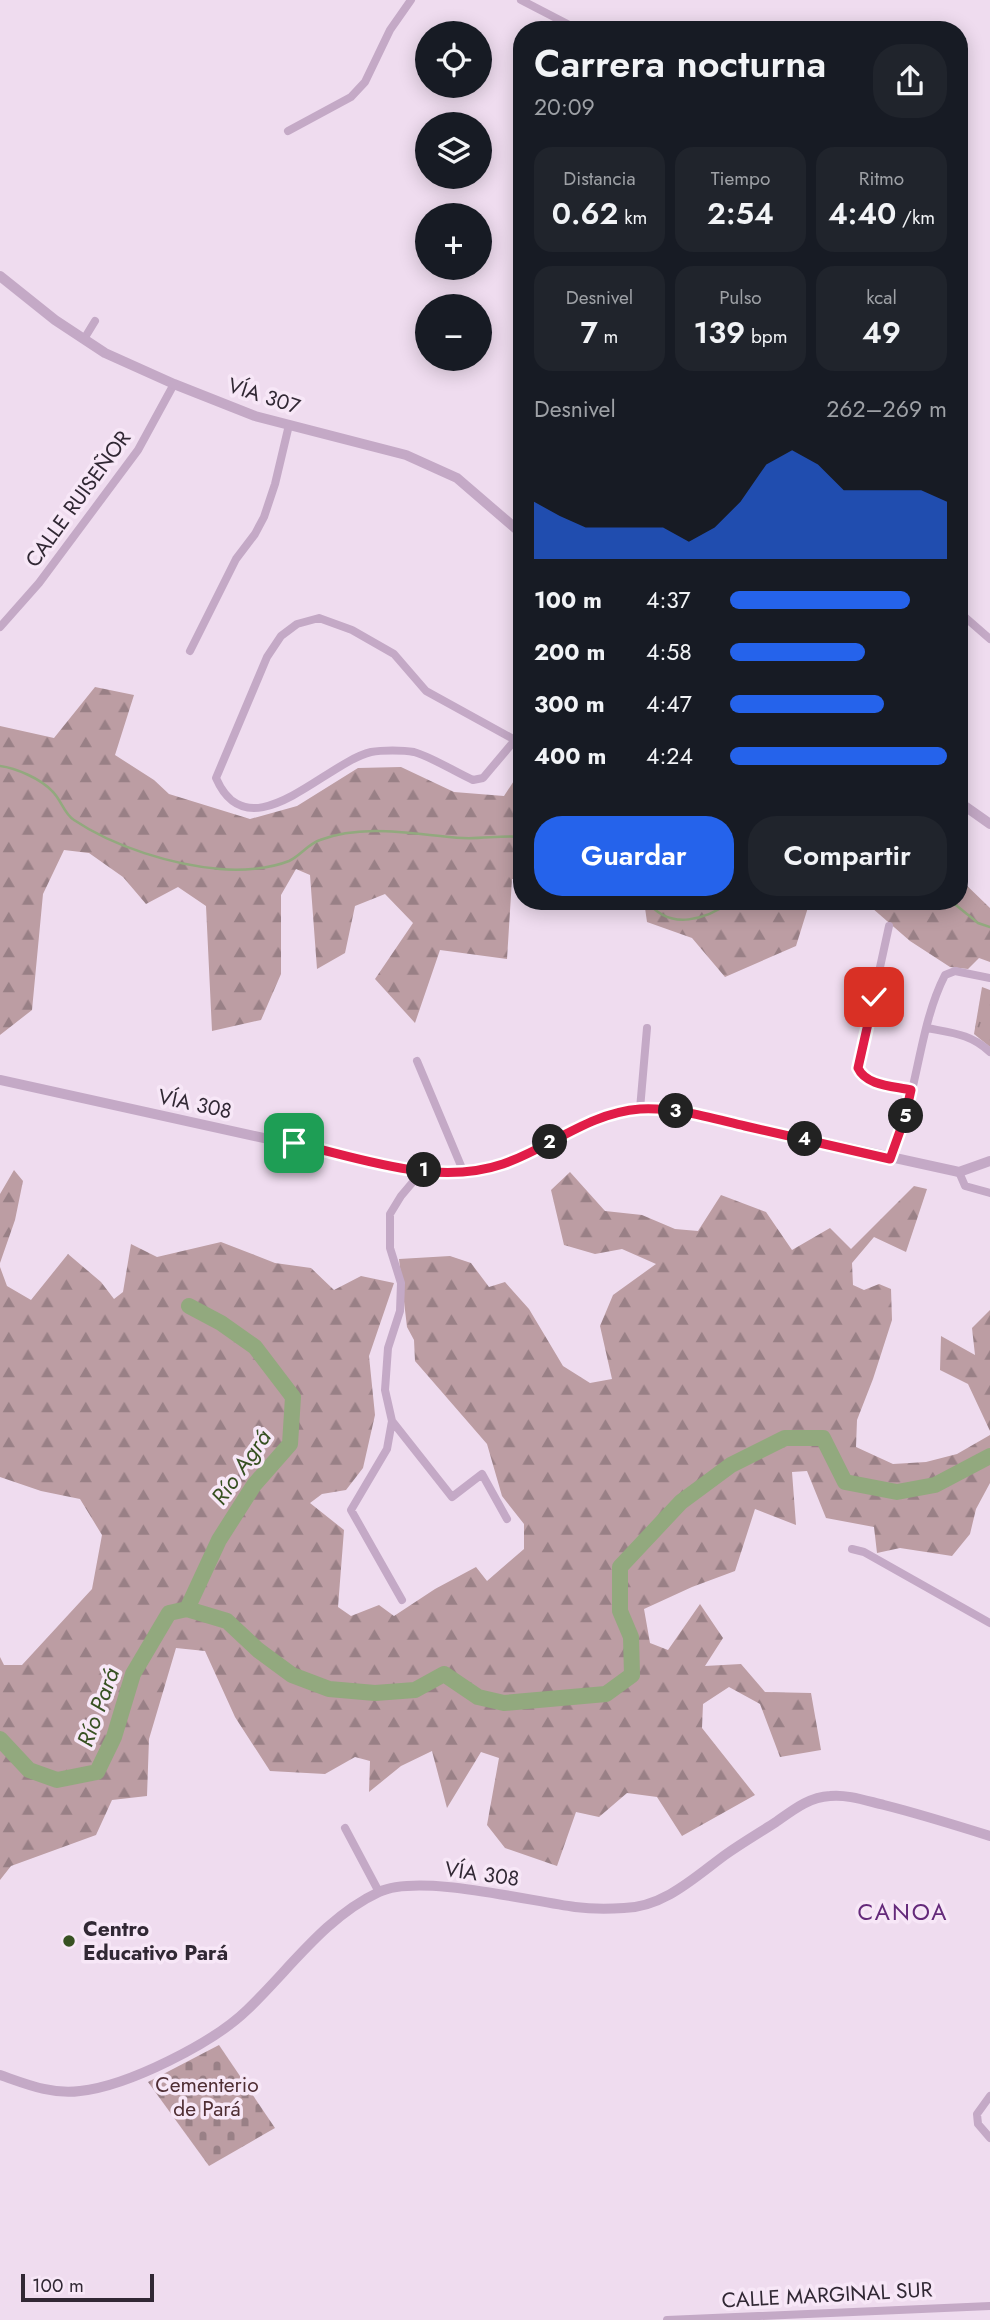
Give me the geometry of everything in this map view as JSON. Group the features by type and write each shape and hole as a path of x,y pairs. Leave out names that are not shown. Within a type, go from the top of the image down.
{"street":[{"path":"288,131 351,97 365,82 390,30 411,0"},
{"path":"521,0 562,21"},
{"name":"VÍA 307","path":"0,276 55,320 105,353 174,384 255,415 407,454 457,478 513,526"},
{"path":"84,339 95,321"},
{"name":"CALLE RUISEÑOR","path":"0,627 39,583 138,450 174,384"},
{"path":"190,651 236,559 264,517 289,425"},
{"path":"513,736 426,691 394,654 352,629 319,618 297,624 281,636 274,646 216,778 223,792 242,806 271,807 289,800 340,765 372,752 414,752 473,780 483,778 513,745"},
{"path":"968,619 990,639"},
{"path":"968,808 990,824"},
{"path":"889,926 858,1068 862,1076 870,1081 911,1090"},
{"path":"890,1159 905,1117 945,975 955,971 990,978"},
{"path":"640,1109 647,1028"},
{"path":"928,1028 978,1041 990,1052"},
{"path":"417,1061 464,1172"},
{"name":"VÍA 308","path":"0,1080 382,1164 450,1174 505,1164 535,1151 577,1126 604,1116 640,1109 685,1112 959,1172"},
{"path":"990,1161 959,1172 965,1186 990,1193"},
{"path":"402,1600 351,1510 387,1449 392,1420 386,1390 388,1348 400,1311 401,1283 390,1248 390,1214 423,1170"},
{"path":"392,1420 452,1497 482,1474 507,1519"},
{"path":"852,1549 863,1552 990,1623"},
{"name":"VÍA 308","path":"0,2075 40,2089 80,2091 155,2068 188,2051 246,2012 329,1927 354,1907 379,1892 395,1887 418,1884 501,1894 579,1908 642,1906 691,1882 805,1802 829,1796 844,1796 874,1803 990,1836"},
{"path":"345,1828 379,1892"},
{"path":"990,2096 977,2114 978,2124 990,2138"},
{"name":"CALLE MARGINAL SUR","path":"667,2320 990,2306"}],"green space":[{"path":"95,687 134,695 115,755 154,780 169,794 250,819 297,806 358,768 401,767 454,792 504,796 513,782 513,879 507,959 440,950 415,1023 375,979 413,923 385,894 355,906 345,953 317,969 310,875 296,869 281,895 281,974 261,1020 212,1031 206,906 178,887 146,904 123,877 89,853 64,850 43,894 32,1010 0,1035 0,726 54,738"},
{"path":"968,887 990,908 990,962 979,958 968,969 950,967 910,941 874,910 968,910"},
{"path":"645,910 807,910 796,946 725,977 692,938 647,922"},
{"path":"982,987 990,990 990,1047 974,1034"},
{"path":"14,1170 23,1181 15,1220 0,1263 0,1194"},
{"path":"570,1172 605,1211 642,1215 675,1229 698,1231 721,1195 766,1212 792,1250 830,1228 851,1249 914,1186 927,1189 906,1252 874,1237 852,1263 853,1285 864,1290 879,1284 891,1289 892,1320 857,1420 856,1447 893,1464 926,1462 957,1454 990,1435 990,1483 976,1509 970,1534 952,1556 900,1548 877,1553 874,1527 826,1518 807,1471 792,1472 796,1525 755,1509 735,1571 644,1609 650,1643 668,1650 700,1604 723,1638 705,1666 741,1664 765,1692 811,1693 821,1750 780,1757 760,1704 729,1687 703,1704 702,1728 755,1795 682,1836 657,1797 627,1793 599,1817 576,1812 557,1866 505,1848 487,1825 499,1758 481,1752 447,1808 432,1751 401,1766 369,1792 370,1761 355,1757 325,1774 270,1771 235,1717 205,1651 176,1648 149,1739 147,1796 112,1800 96,1835 11,1866 0,1880 0,1657 4,1665 22,1665 92,1589 102,1535 80,1499 41,1491 0,1477 0,1267 7,1286 31,1300 68,1254 101,1282 114,1299 123,1292 131,1244 157,1257 221,1242 275,1263 311,1268 334,1290 361,1276 394,1283 369,1356 375,1415 363,1468 346,1490 322,1494 310,1503 344,1530 338,1607 351,1616 379,1605 394,1616 435,1589 476,1567 487,1581 524,1549 524,1524 502,1496 487,1444 415,1361 414,1340 407,1327 399,1259 450,1256 471,1263 489,1287 505,1282 529,1309 563,1366 590,1383 612,1379 600,1326 613,1295 656,1264 622,1249 595,1254 564,1245 551,1190"},
{"path":"990,1310 990,1431 968,1384 940,1370 941,1336 975,1355 972,1328"},
{"name":"Cementerio de Pará","path":"219,2045 275,2128 209,2166 148,2082"}],"waterway":[{"path":"0,766 41,782 55,794 71,817 90,830 144,853 202,867 237,870 273,866 293,859 320,840 355,832 463,838 513,836"},
{"path":"655,910 666,917 677,919 700,917 716,910"},
{"path":"962,910 978,923 990,927"},
{"name":"Río Agrá","path":"187,1609 219,1540 254,1485 290,1444 293,1397 255,1347 221,1323 189,1306"},
{"name":"Río Pará","path":"0,1739 29,1770 57,1780 97,1772 114,1737 133,1674 169,1613 187,1609 227,1621 258,1650 292,1675 329,1689 375,1693 415,1690 444,1674 478,1697 504,1703 606,1694 632,1675 631,1637 620,1611 620,1567 681,1502 731,1465 785,1438 823,1438 845,1482 897,1492 935,1485 990,1456"}],"place":[{"name":"Centro Educativo Pará","path":"69,1941"}],"district":[{"name":"CANOA","path":"903,1912"}],"route":[{"path":"294,1143 382,1164 450,1174 505,1164 535,1151 577,1126 604,1116 640,1109 685,1112 890,1159 905,1117 911,1090 870,1081 862,1076 858,1068 874,997"}]}
